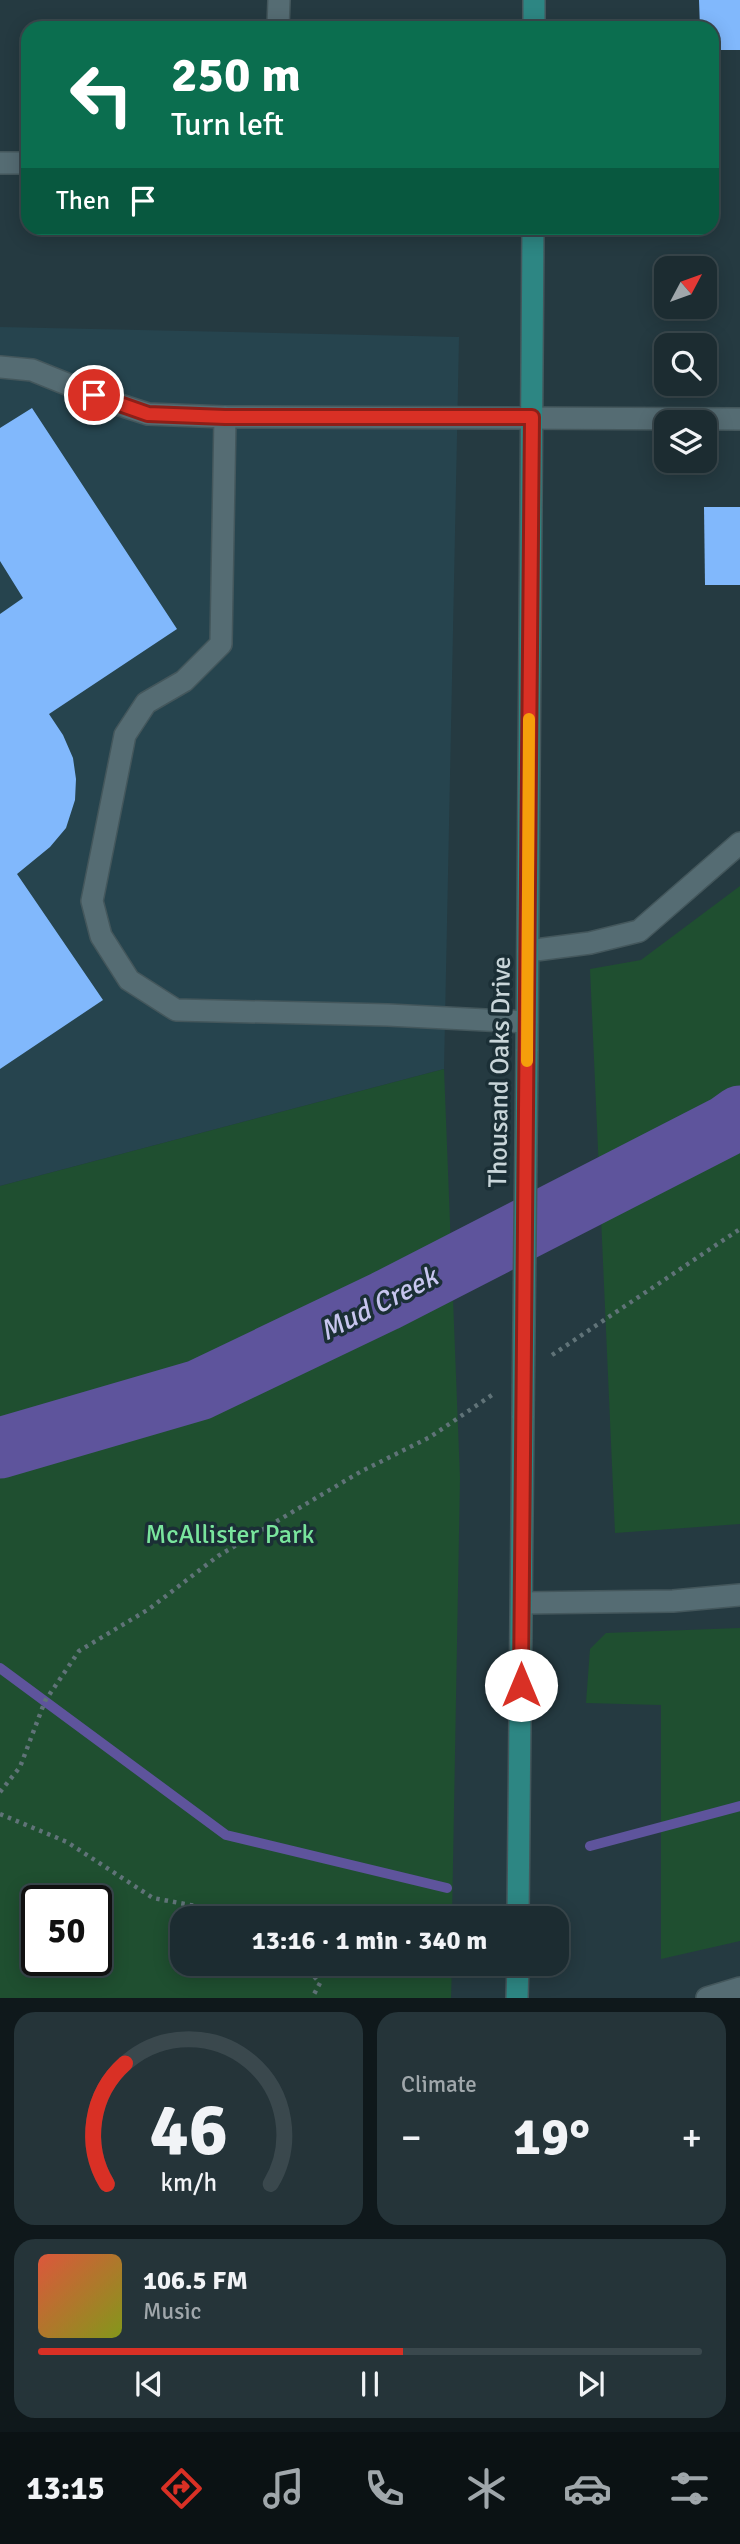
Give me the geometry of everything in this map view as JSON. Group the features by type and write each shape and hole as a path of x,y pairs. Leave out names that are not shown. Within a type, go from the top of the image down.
{"main road":[{"path":"534,0 534,21"},
{"name":"Thousand Oaks Drive","path":"518,1906 533,235"},
{"path":"517,1998 518,1976"}],"street":[{"path":"278,21 279,0"},
{"path":"0,163 21,163"},
{"path":"0,367 32,370 148,414 225,417 740,419"},
{"path":"225,417 221,645 184,681 146,703 125,735 92,901 101,936 129,979 176,1010 388,1014 527,1022"},
{"path":"528,951 590,943 639,931 740,843"},
{"path":"522,1603 673,1601 740,1595"},
{"path":"707,1998 740,1989"}],"path":[{"path":"545,1360 740,1229"},
{"path":"0,1792 20,1767 45,1701 79,1651 149,1609 228,1550 360,1472 430,1437 499,1391"},
{"path":"0,1814 67,1842 153,1898 196,1906"},
{"path":"312,1998 320,1983 314,1976"}],"shaded area":[{"path":"0,327 459,337 444,1069 0,1186"}],"green space":[{"path":"740,886 740,1524 615,1533 590,969 641,960"},
{"name":"McAllister Park","path":"444,1069 460,1478 452,1906 170,1906 170,1976 452,1976 451,1998 0,1998 0,1186"},
{"path":"740,1628 740,1941 661,1959 661,1705 586,1703 590,1649 606,1633"}],"building":[{"path":"699,0 740,0 740,50 719,50 719,21 700,21"},
{"path":"32,408 177,629 49,714 63,735 73,758 75,800 66,828 50,847 17,874 103,1000 0,1069 0,614 23,598 0,561 0,428"},
{"path":"704,507 740,507 740,585 705,585"}],"waterway":[{"name":"Mud Creek","path":"0,1448 199,1390 385,1301 726,1126 740,1116"},
{"path":"0,1668 226,1835 447,1888"},
{"path":"590,1846 740,1806"}],"slow traffic":[{"path":"527,1061 529,719"}],"route":[{"path":"94,395 148,414 225,417 532,417 521,1685"}]}
